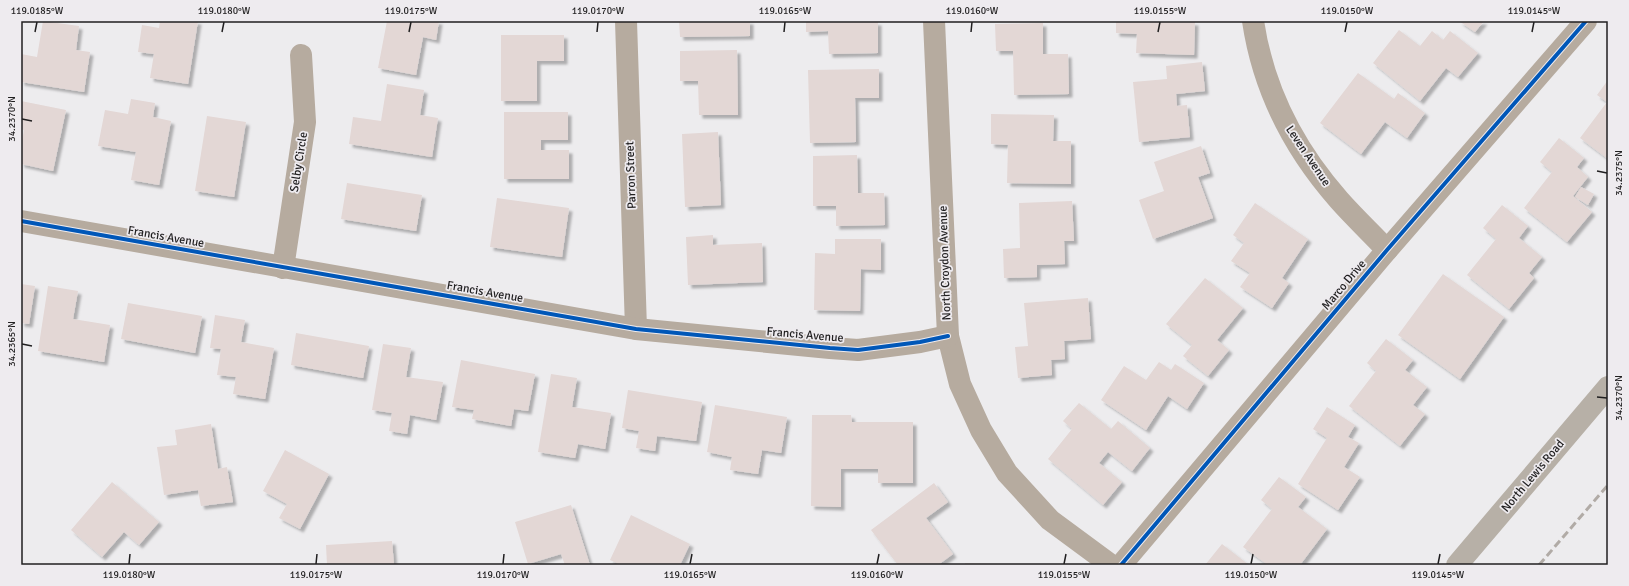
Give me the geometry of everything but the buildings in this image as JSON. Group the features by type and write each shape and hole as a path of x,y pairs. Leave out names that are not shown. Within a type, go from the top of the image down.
{"main road":[{"name":"North Lewis Road","path":"1457,565 1608,387"}],"street":[{"name":"Parron Street","path":"626,21 636,329"},
{"name":"North Croydon Avenue","path":"934,21 948,336 960,384 981,430 1007,473 1050,520 1111,565"},
{"name":"Leven Avenue","path":"1253,21 1257,48 1268,84 1289,131 1304,155 1338,199 1387,250"},
{"name":"Marco Drive","path":"1120,565 1387,250 1586,21"},
{"name":"Selby Circle","path":"283,268 305,122 301,55"},
{"name":"Francis Avenue","path":"21,221 636,329 858,350 920,342 948,336"}],"railway":[{"path":"1539,565 1608,485"}],"cycle path":[{"path":"1121,565 1387,250 1586,21"},
{"path":"21,221 636,329 858,350 920,342 948,336"}]}
